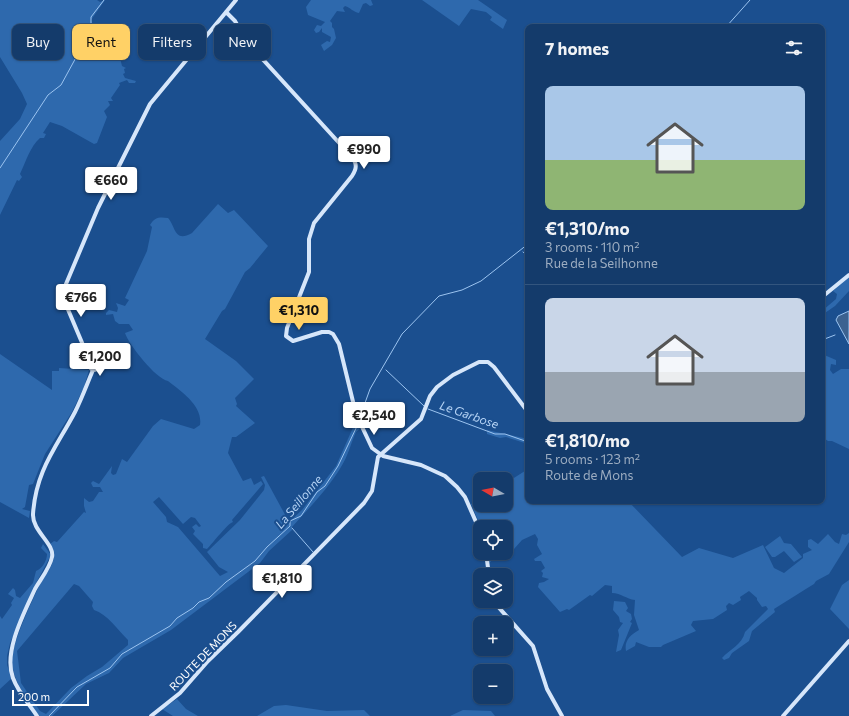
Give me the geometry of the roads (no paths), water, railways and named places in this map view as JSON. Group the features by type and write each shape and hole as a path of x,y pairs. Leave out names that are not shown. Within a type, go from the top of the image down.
{"street":[{"path":"227,13 236,0"},
{"path":"37,716 13,679 10,665 10,651 34,592 52,558 51,549 36,528 33,518 42,473 51,451 75,410 93,370 98,367 92,362 64,300 66,284 97,210 150,104 239,0"},
{"path":"227,13 236,21 246,41 352,157 356,164 356,170 352,176 314,223 309,239 309,272 285,334 288,339 293,341 331,332 335,336 356,415 372,448 380,455 421,465 445,476 465,497 475,520"},
{"path":"825,295 849,275"},
{"path":"380,455 421,419 430,396 437,387 453,375 479,362 485,361 491,363 525,408"},
{"name":"ROUTE DE MONS","path":"151,716 180,693 208,661 364,503 372,491 377,460 380,455"},
{"path":"499,608 533,646 547,689 562,716"},
{"path":"783,716 849,641"}],"waterway":[{"path":"0,168 48,95 61,85 91,30 91,17 104,0"},
{"name":"La Seillonne","path":"729,24 750,0"},
{"name":"La Seillonne","path":"360,417 370,389 402,334 439,296 462,290 481,281 525,246"},
{"name":"Le Garbose","path":"825,339 835,335"},
{"name":"Le Garbose","path":"386,370 424,406"},
{"name":"Le Garbose","path":"428,409 495,434 505,434 525,441"},
{"name":"La Seillonne","path":"49,716 77,687 110,668 122,654 170,626 177,618 193,608 199,602 209,598 226,582 255,561 267,547 290,526 290,521 301,516 317,492 325,486 338,466 359,422"},
{"path":"292,528 313,552"}]}
